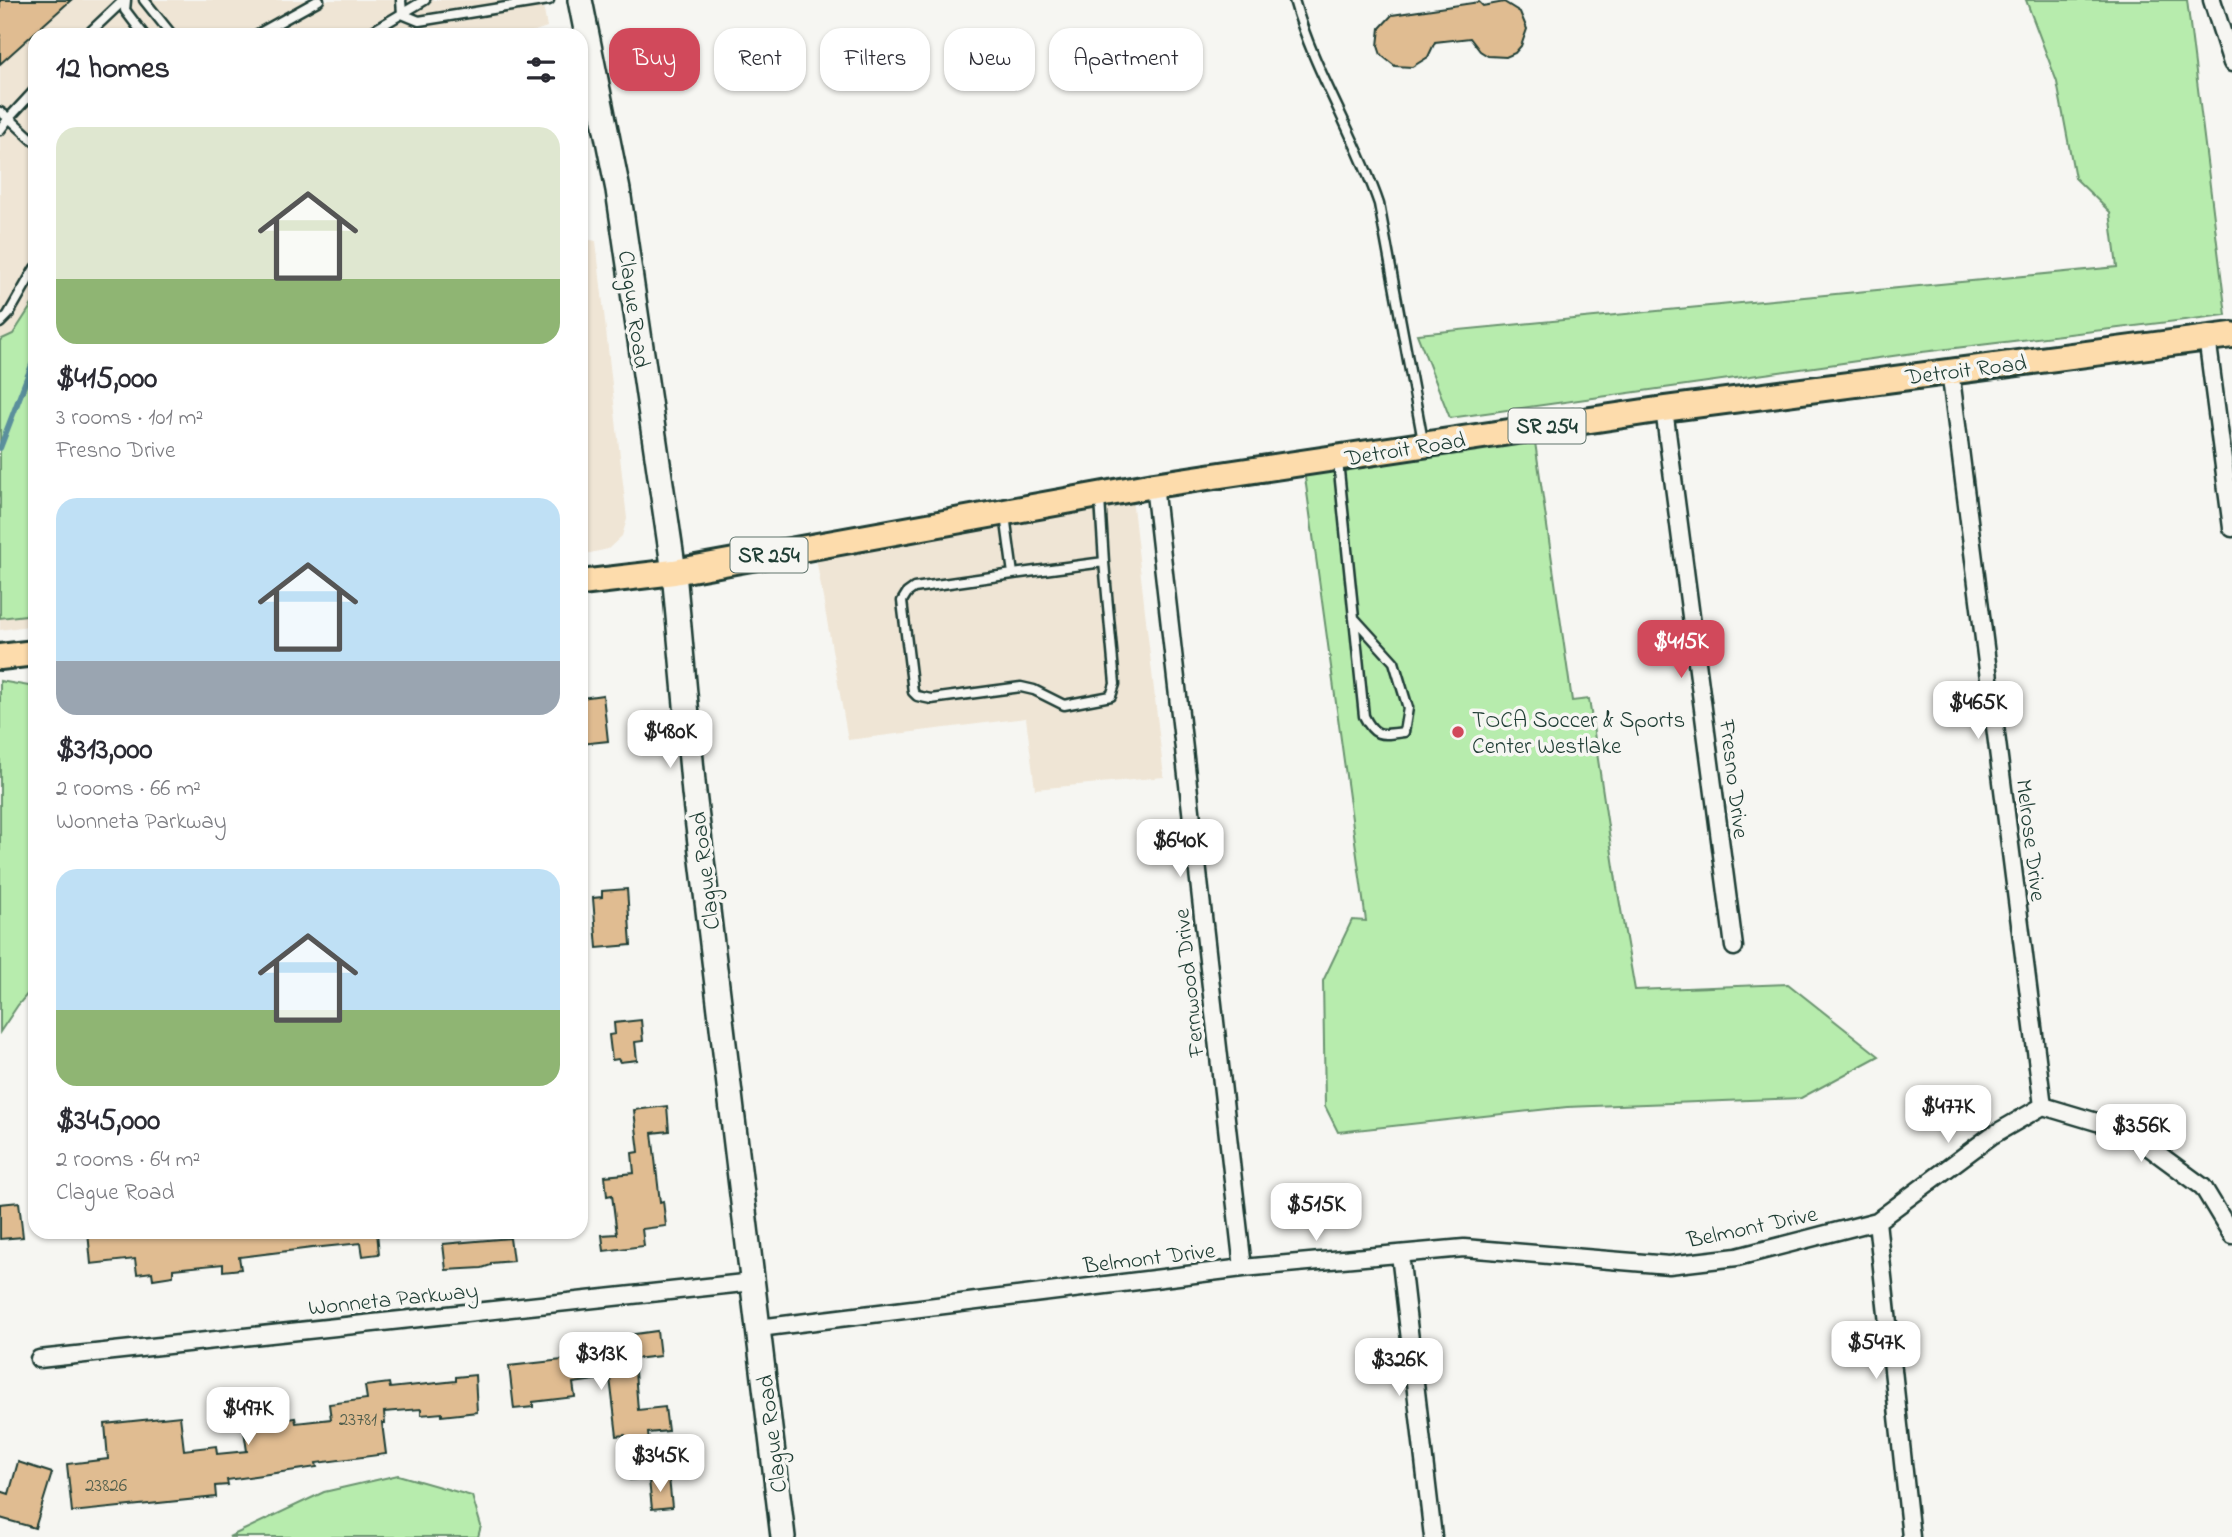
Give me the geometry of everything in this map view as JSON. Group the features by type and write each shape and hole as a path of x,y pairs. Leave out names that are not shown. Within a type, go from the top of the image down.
{"main road":[{"name":"Clague Road","path":"580,0 586,28"},
{"name":"Clague Road","path":"588,40 618,190 674,572 694,793 783,1537"},
{"name":"Detroit Road","path":"588,582 674,572 1154,485 1664,409 2232,335"},
{"path":"0,657 28,654"}],"street":[{"path":"2212,0 2232,63"},
{"path":"2207,337 2232,528"},
{"name":"Melrose Drive","path":"1950,370 2043,1106"},
{"name":"Fresno Drive","path":"1664,409 1734,947"},
{"name":"Fernwood Drive","path":"1154,485 1243,1268"},
{"path":"1911,1537 1877,1221 1991,1136 2043,1106 2127,1131 2203,1188 2232,1235"},
{"name":"Belmont Drive","path":"759,1328 1243,1268 1464,1248 1669,1265 1737,1257 1877,1221"},
{"path":"1401,1254 1433,1537"},
{"name":"Wonneta Parkway","path":"39,1359 753,1282"}],"lane":[{"path":"95,28 125,0"},
{"path":"125,0 125,10 139,28"},
{"path":"144,0 166,28"},
{"path":"269,28 319,0"},
{"path":"401,0 402,14"},
{"path":"378,28 425,0"},
{"path":"402,14 419,21 549,0"},
{"path":"1294,0 1313,56 1367,171 1378,204 1424,445"},
{"path":"0,130 28,98"},
{"path":"0,112 28,136"},
{"path":"0,323 8,315 28,280"},
{"path":"1338,458 1354,618 1364,716 1370,729 1381,735 1404,732 1408,708 1394,662 1354,618"},
{"path":"1100,495 1115,684 1111,695 1064,705 1034,690 1021,687 931,699 913,692 902,601 914,588 1104,562"},
{"path":"1005,512 1013,573"}],"shaded area":[{"path":"0,0 542,0 547,27 544,28 28,28 28,626 0,630"},
{"path":"588,239 596,241 627,519 622,536 608,549 588,553"},
{"path":"1131,489 1164,777 1035,789 1026,718 848,740 814,547"}],"green space":[{"path":"2026,0 2187,0 2226,315 1914,353 1450,418 1417,334 2117,267 2110,212 2075,178 2057,82"},
{"path":"28,311 28,606 26,615 0,618 0,340 13,334"},
{"name":"TOCA Soccer & Sports Center Westlake","path":"1533,428 1572,701 1589,699 1635,990 1788,984 1879,1056 1801,1098 1567,1107 1338,1132 1325,1106 1323,981 1352,920 1366,921 1303,463"},
{"path":"0,681 28,686 28,993 0,1032"},
{"path":"398,1475 472,1496 481,1526 478,1537 229,1537 324,1492"}],"building":[{"path":"0,0 71,0 40,28 28,28 28,39 0,64"},
{"path":"1479,2 1483,6 1504,2 1520,12 1527,29 1521,46 1515,53 1506,57 1488,56 1480,51 1470,38 1435,42 1428,57 1412,67 1395,66 1381,55 1378,46 1380,28 1392,15"},
{"path":"603,695 608,741 588,743 588,697"},
{"path":"627,889 631,945 597,948 593,898 602,897 602,891"},
{"path":"641,1020 643,1041 635,1042 637,1060 612,1060 609,1035 615,1034 614,1023"},
{"path":"667,1106 669,1131 652,1133 660,1202 663,1201 666,1226 642,1229 644,1246 604,1251 602,1235 617,1234 612,1195 607,1196 605,1176 634,1173 632,1153 639,1152 634,1110"},
{"path":"19,1202 23,1237 0,1239 0,1204"},
{"path":"89,1239 378,1239 379,1254 363,1256 361,1243 312,1248 239,1257 241,1269 223,1271 223,1264 173,1269 173,1276 153,1279 152,1272 137,1274 135,1259 91,1264"},
{"path":"510,1239 513,1261 491,1263 482,1268 446,1270 443,1244"},
{"path":"657,1331 660,1356 634,1359 638,1410 665,1407 668,1431 648,1433 653,1477 630,1480 625,1435 617,1436 610,1378 573,1383 575,1397 533,1402 533,1407 514,1409 509,1366 571,1359 572,1365 599,1361 608,1353 606,1338"},
{"path":"475,1375 477,1412 442,1416 442,1413 421,1415 421,1409 384,1412 385,1423 382,1423 386,1454 316,1463 317,1467 227,1480 228,1485 215,1486 216,1497 72,1512 67,1464 108,1459 105,1424 180,1416 184,1450 216,1446 217,1454 247,1451 240,1404 266,1400 269,1422 295,1418 296,1423 331,1419 329,1404 367,1399 365,1386 389,1383 390,1388 456,1381 456,1377"},
{"path":"18,1462 52,1473 35,1528 0,1518 0,1491 9,1494"},
{"path":"669,1478 672,1507 652,1509 649,1480"}],"waterway":[{"path":"0,448 28,375"}],"place":[{"name":"TOCA Soccer & Sports Center Westlake","path":"1458,732"}]}
